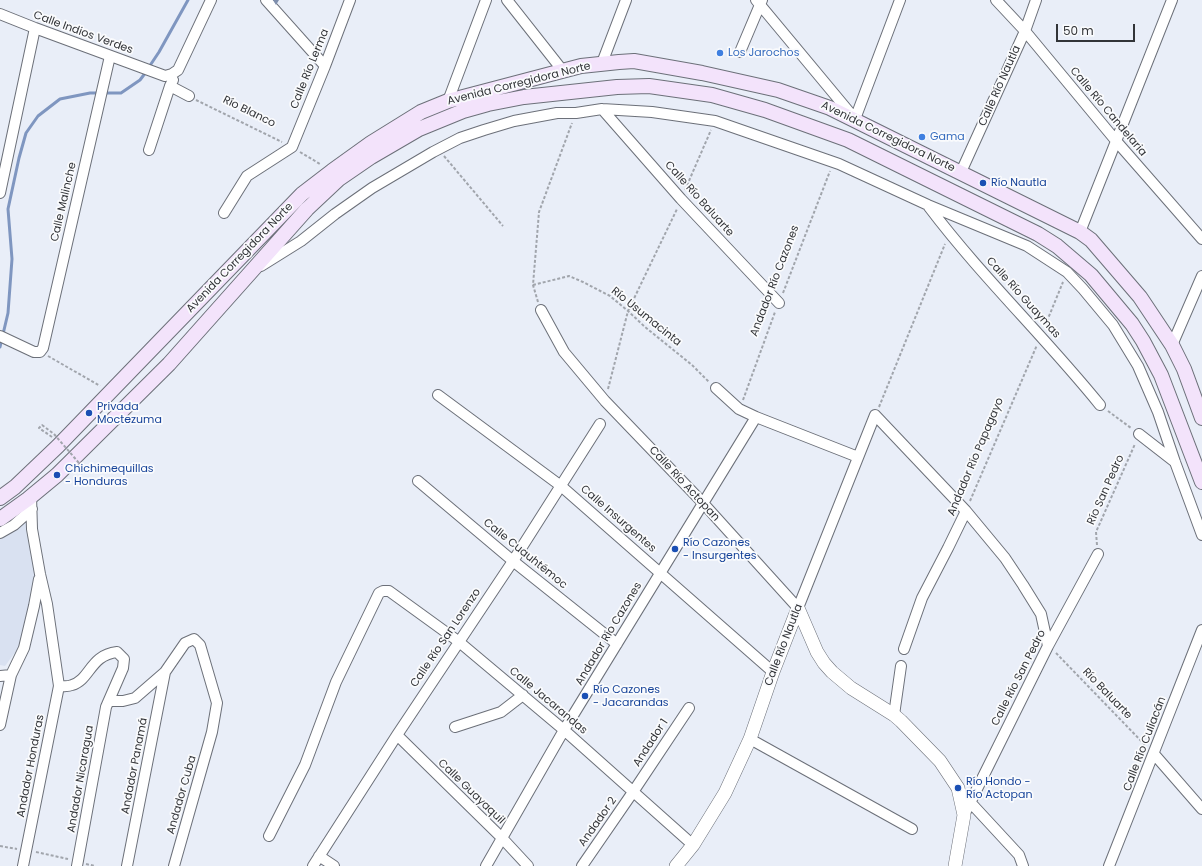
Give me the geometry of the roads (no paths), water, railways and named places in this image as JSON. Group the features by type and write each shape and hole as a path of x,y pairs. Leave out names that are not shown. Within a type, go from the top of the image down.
{"main road":[{"name":"Avenida Corregidora Norte","path":"0,498 15,487 61,435 110,392 302,194 332,171 371,143 421,112 448,101 581,66 602,63 634,62 702,72 778,90 830,108 855,119 1080,232 1091,240 1140,297 1172,346 1184,369 1202,418"},
{"name":"Avenida Corregidora Norte","path":"0,520 31,503 57,475 80,457 169,364 307,209 339,179 371,156 419,129 488,104 524,97 618,87 649,86 712,95 765,110 848,140 1038,234 1057,246 1091,276 1143,340 1161,374 1202,482"},
{"path":"61,435 80,457"}],"street":[{"path":"149,150 170,86 211,0"},
{"path":"266,0 325,66"},
{"name":"Calle Río Lerma","path":"224,213 247,176 292,147 350,0"},
{"path":"448,101 486,0"},
{"path":"507,0 563,71"},
{"path":"602,63 626,0"},
{"path":"855,119 900,0"},
{"name":"Calle Río Candelaria","path":"996,0 1025,31 1117,142 1202,239"},
{"name":"Calle Río Nautla","path":"961,172 1025,31 1036,0"},
{"path":"1080,232 1117,142 1172,0"},
{"path":"740,52 760,2 855,119"},
{"name":"Calle Indios Verdes","path":"0,14 158,74 165,76 178,70"},
{"path":"0,193 35,28"},
{"name":"Calle Malinche","path":"0,336 34,352 40,352 43,348 110,56"},
{"path":"170,86 189,96"},
{"path":"252,271 301,241 335,214 372,188 438,149 460,138 514,121 556,113 576,113 602,109 652,112 715,121 834,162 928,205 1027,246 1067,272 1113,325 1138,366 1158,412 1202,535"},
{"name":"Calle Río Baluarte","path":"602,109 681,199 779,303"},
{"name":"Calle Río Guaymas","path":"928,205 950,234 1040,336 1070,367 1100,405"},
{"path":"1172,346 1202,276"},
{"name":"Calle Río Actopan","path":"541,310 564,352 605,401 703,503 798,608 817,652 824,663 851,688 894,715 940,761 958,788 964,815"},
{"path":"1113,325 1120,310"},
{"path":"1138,366 1155,362"},
{"path":"716,388 739,409 858,457"},
{"name":"Calle Insurgentes","path":"438,395 561,486 773,672"},
{"name":"Calle Río Nautla","path":"676,866 693,845 725,793 750,739 773,672 875,415 966,511"},
{"name":"Andador Río Cazones","path":"486,866 564,730 756,417"},
{"name":"Calle Río San Lorenzo","path":"313,866 600,424"},
{"path":"1139,434 1175,462"},
{"name":"Calle Cuauhtémoc","path":"418,481 512,561 617,644"},
{"path":"0,533 14,525 31,503"},
{"name":"Andador Honduras","path":"24,866 59,686 47,604 32,530 31,503"},
{"path":"966,511 1005,558 1041,614 1048,646"},
{"name":"Andador Río Papagayo","path":"904,649 922,598 966,511"},
{"name":"Calle Río San Pedro","path":"964,815 1048,646 1098,554"},
{"path":"0,726 11,675 24,648 40,574"},
{"name":"Calle Jacarandas","path":"269,836 305,765 336,682 379,593 389,591 458,641 564,730 693,845"},
{"name":"Calle Río Culiacán","path":"1109,866 1202,630"},
{"name":"Andador Cuba","path":"166,672 185,643 194,639 200,645 217,703 212,732 174,866"},
{"name":"Andador Nicaragua","path":"59,686 72,686 80,680 99,658 109,653 117,652 124,659 123,668 106,707 78,864"},
{"path":"894,715 901,666"},
{"path":"109,701 123,701 135,698 166,672"},
{"name":"Andador Panamá","path":"127,866 166,672"},
{"path":"0,676 11,675"},
{"path":"455,727 501,712 522,695"},
{"name":"Andador 1","path":"633,792 689,708"},
{"name":"Calle Guayaquil","path":"397,736 502,838 528,866"},
{"path":"750,739 912,829"},
{"path":"1154,754 1202,809"},
{"name":"Andador 2","path":"582,866 633,792"},
{"path":"970,802 1019,855 1022,866"},
{"path":"954,866 964,815"},
{"path":"319,856 334,866"}],"waterway":[{"path":"149,67 188,0"},
{"path":"0,347 8,313 12,259 8,209 26,133 38,116 60,99 90,93 121,93 140,80 146,72"}],"place":[{"name":"Los Jarochos","path":"720,53"},
{"name":"Gama","path":"922,137"},
{"name":"Río Nautla","path":"983,183"},
{"name":"Privada Moctezuma","path":"89,413"},
{"name":"Chichimequillas - Honduras","path":"57,475"},
{"name":"Río Cazones - Insurgentes","path":"675,549"},
{"name":"Río Cazones - Jacarandas","path":"585,696"},
{"name":"Río Hondo - Río Actopan","path":"958,788"}]}
